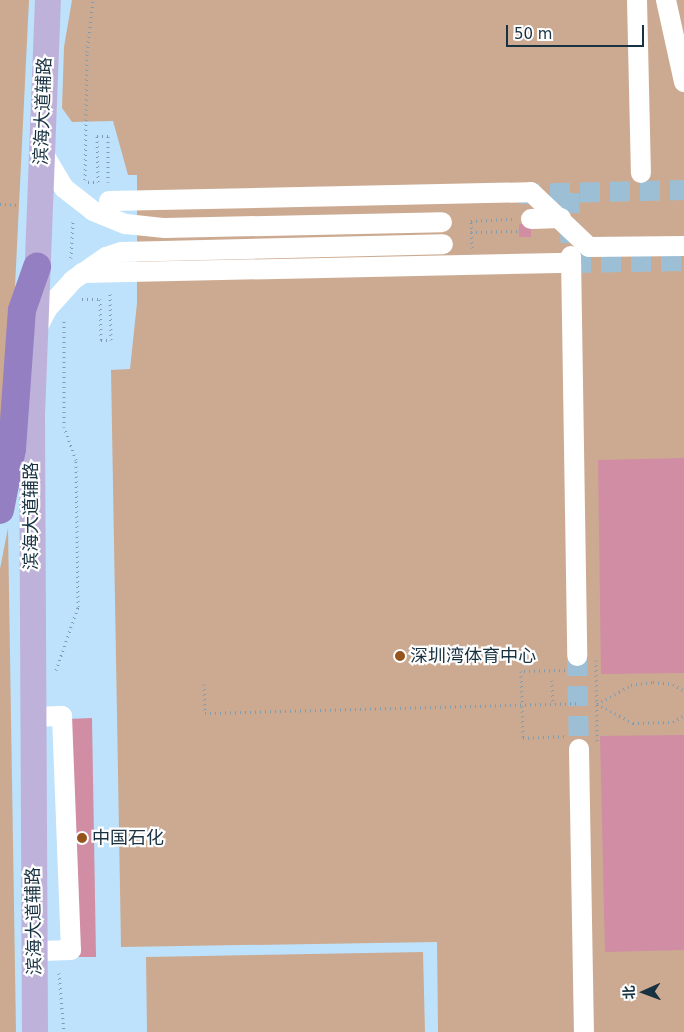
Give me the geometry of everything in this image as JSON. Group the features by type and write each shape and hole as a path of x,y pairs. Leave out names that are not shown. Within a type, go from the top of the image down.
{"highway":[{"path":"0,510 12,448 22,310 37,267"}],"main road":[{"name":"滨海大道辅路","path":"35,1027 46,951 31,717 35,333 48,0"},
{"path":"42,119 61,0"}],"street":[{"path":"637,0 641,173"},
{"path":"666,0 684,82"},
{"path":"41,149 64,188 93,211 126,224 174,228 442,222"},
{"path":"109,192 532,192 589,247 684,246"},
{"path":"528,225 561,218"},
{"path":"35,333 58,294 76,269 106,257 134,250 442,244"},
{"path":"76,269 472,265 571,259 570,663"},
{"path":"31,717 62,716 71,950 46,951"},
{"path":"572,743 584,1032"}],"path":[{"path":"85,188 87,52 93,0"},
{"path":"85,182 98,182 97,136 108,136 109,192"},
{"path":"73,219 76,269"},
{"path":"472,265 471,221 491,220"},
{"path":"471,232 528,225"},
{"path":"76,299 100,298 101,340 111,340 110,291"},
{"path":"55,674 78,607 76,460 64,427 64,315"},
{"path":"570,663 521,671 523,738 572,743"},
{"path":"552,680 553,704"},
{"path":"684,691 673,684 653,682 631,685 597,704 633,723 673,722 684,715"},
{"path":"204,684 205,712 578,703"},
{"path":"46,951 64,1032"}],"shaded area":[{"path":"0,0 29,0 9,410 0,482"},
{"name":"深圳湾体育中心","path":"72,0 684,0 684,1032 438,1032 437,942 121,947 111,370 130,369 137,303 137,175 128,175 113,121 72,122 62,108 64,47"},
{"path":"8,528 16,1032 0,1032 0,569"},
{"path":"423,952 425,1032 147,1032 146,957"}],"building":[{"path":"519,224 531,224 531,237 519,237"},
{"path":"684,458 684,673 601,674 598,460"},
{"name":"中国石化","path":"92,718 96,957 73,957 68,719"},
{"path":"684,735 684,950 605,952 600,736"}],"tunnel":[{"path":"520,194 684,190"},
{"path":"569,193 571,256"},
{"path":"571,263 684,261"},
{"path":"577,656 579,749"}],"place":[{"name":"深圳湾体育中心","path":"400,656"},
{"name":"中国石化","path":"82,838"}]}
